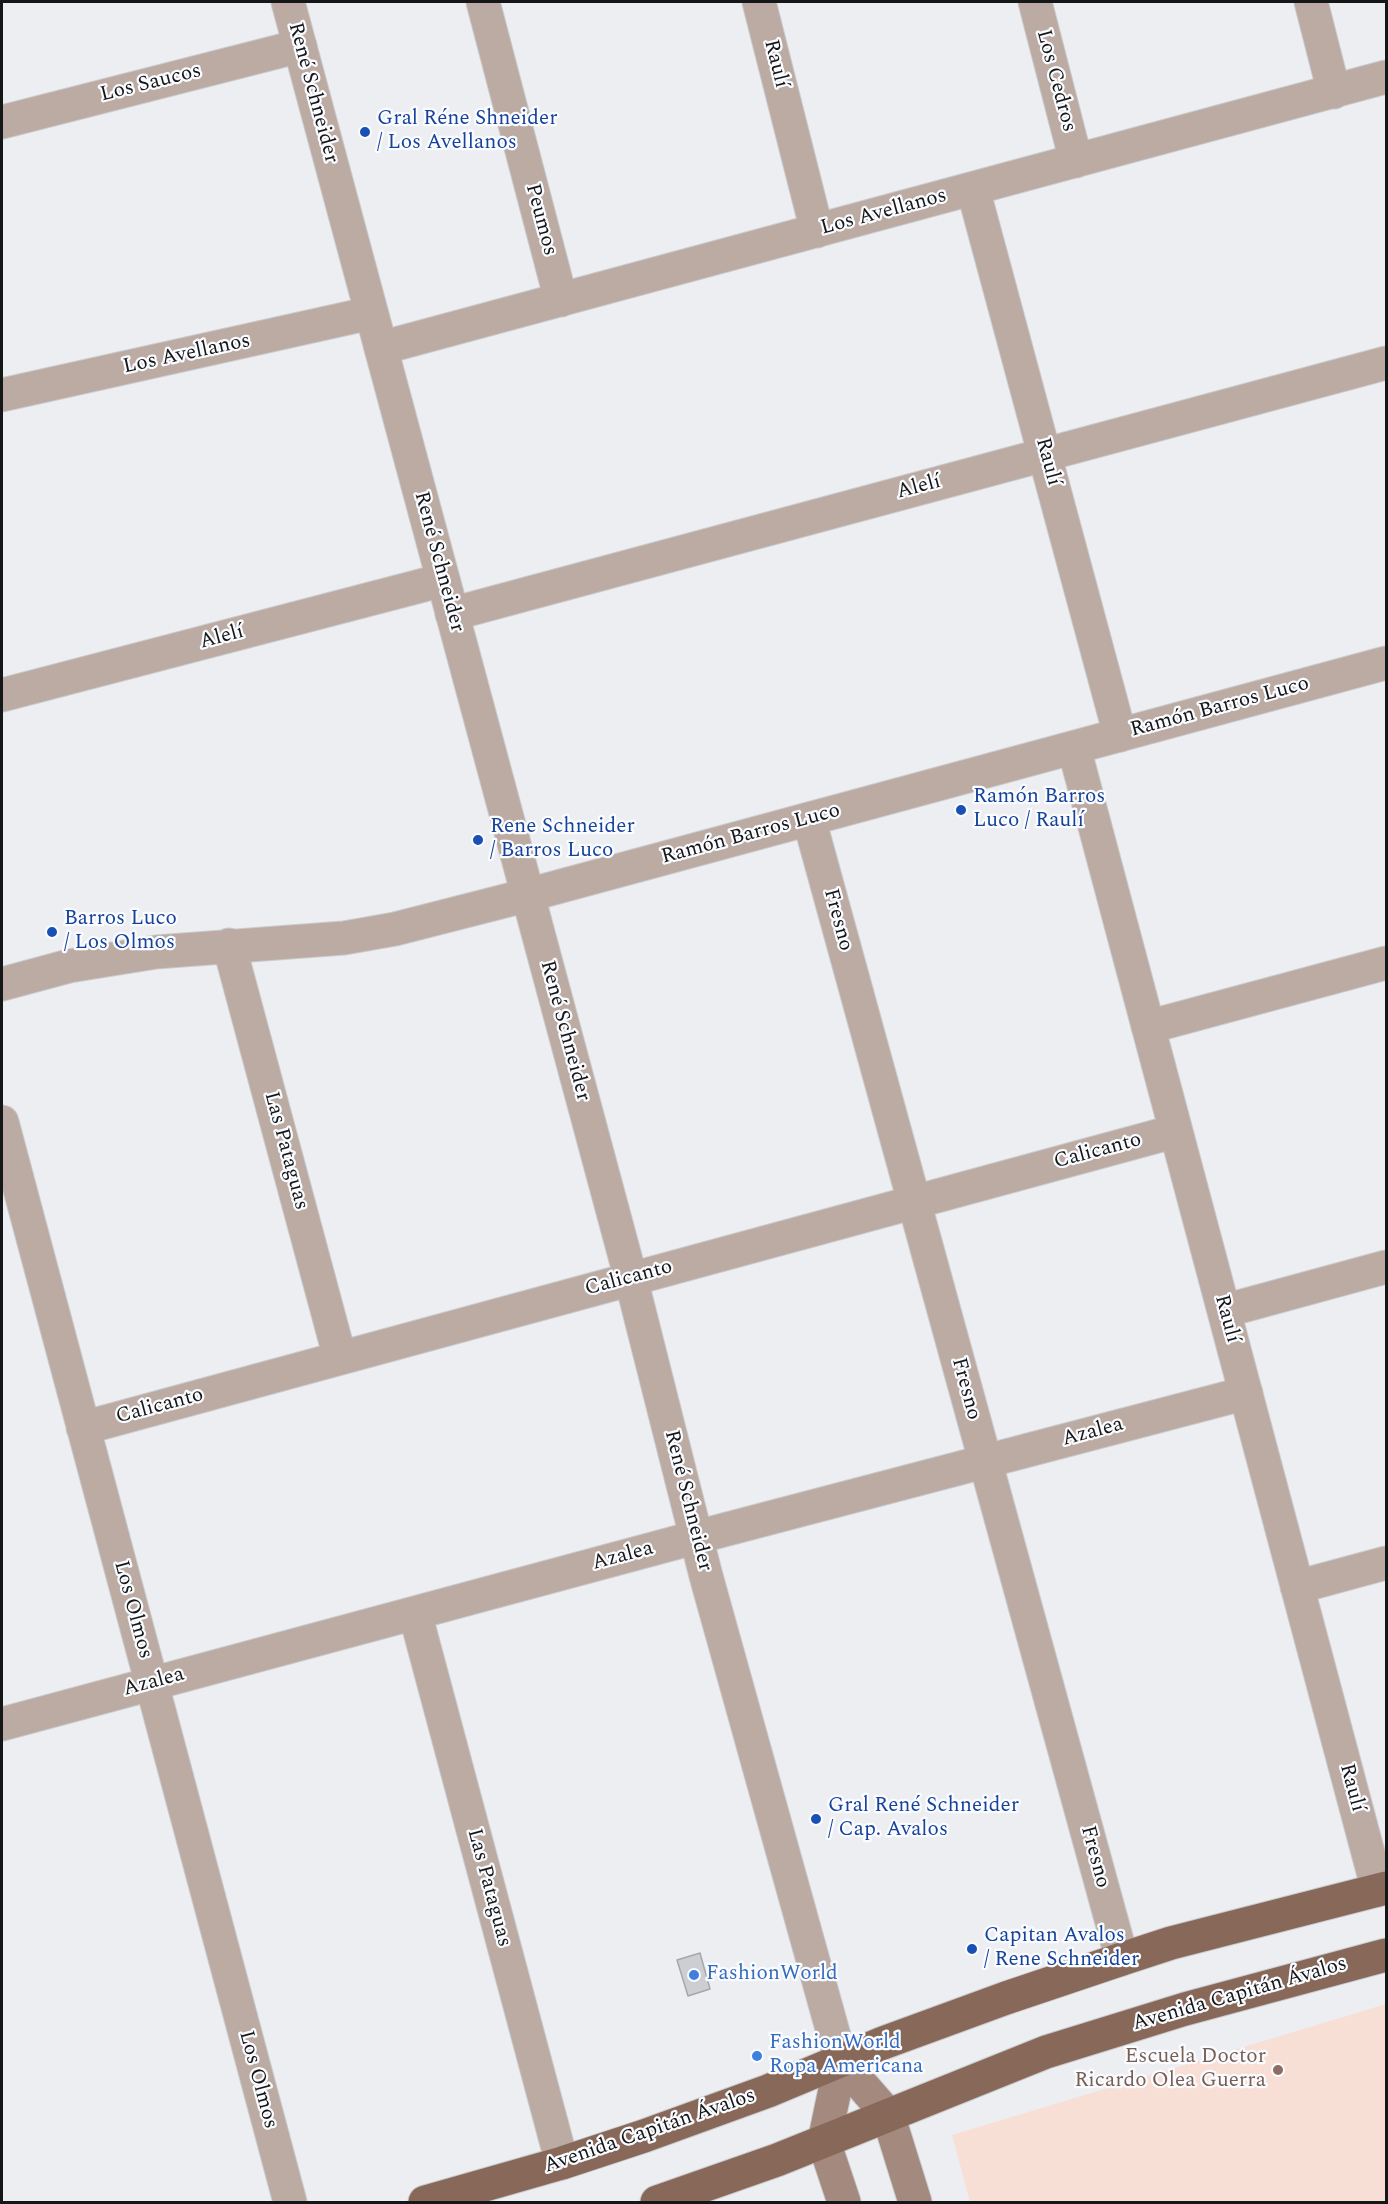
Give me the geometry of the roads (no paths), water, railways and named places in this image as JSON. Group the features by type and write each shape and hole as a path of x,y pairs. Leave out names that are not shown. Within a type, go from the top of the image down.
{"highway":[{"name":"Avenida Capitán Ávalos","path":"425,2202 562,2163 768,2091 1006,1998 1122,1959 1171,1943 1382,1889"},
{"name":"Avenida Capitán Ávalos","path":"657,2202 824,2142 1003,2068 1084,2039 1185,2009 1386,1955"}],"main road":[{"path":"841,2061 888,2115 915,2202"},
{"path":"841,2061 824,2142 844,2202"}],"street":[{"name":"René Schneider","path":"288,2 631,1279 697,1537 841,2061"},
{"name":"Peumos","path":"483,2 561,300"},
{"name":"Raulí","path":"759,2 817,231"},
{"name":"Los Cedros","path":"1035,2 1076,161"},
{"path":"1311,2 1334,92"},
{"name":"Los Saucos","path":"2,122 300,46"},
{"name":"Los Avellanos","path":"381,348 1386,77"},
{"name":"Raulí","path":"973,189 1120,735"},
{"name":"Los Avellanos","path":"2,395 371,313"},
{"name":"Alelí","path":"452,614 1386,363"},
{"name":"Alelí","path":"2,695 443,580"},
{"name":"Ramón Barros Luco","path":"2,984 69,966 112,958 229,945 344,938 395,929 1386,663"},
{"name":"Raulí","path":"1074,748 1297,1587 1382,1889"},
{"name":"Fresno","path":"810,819 1122,1959"},
{"name":"Las Pataguas","path":"229,945 340,1358"},
{"path":"1148,1028 1386,963"},
{"name":"Los Olmos","path":"2,1122 290,2202"},
{"name":"Calicanto","path":"83,1428 1176,1131"},
{"path":"1224,1311 1386,1268"},
{"name":"Azalea","path":"2,1724 697,1537 1246,1393"},
{"path":"1297,1587 1386,1563"},
{"name":"Las Pataguas","path":"414,1613 562,2163"}],"place":[{"name":"Gral Réne Shneider / Los Avellanos","path":"365,132"},
{"name":"Ramón Barros Luco / Raulí","path":"961,810"},
{"name":"Rene Schneider / Barros Luco","path":"478,840"},
{"name":"Barros Luco / Los Olmos","path":"52,932"},
{"name":"Gral René Schneider / Cap. Avalos","path":"816,1819"},
{"name":"Capitan Avalos / Rene Schneider","path":"972,1949"},
{"name":"FashionWorld","path":"694,1975"},
{"name":"FashionWorld Ropa Americana","path":"757,2056"},
{"name":"Escuela Doctor Ricardo Olea Guerra","path":"1278,2070"}]}
